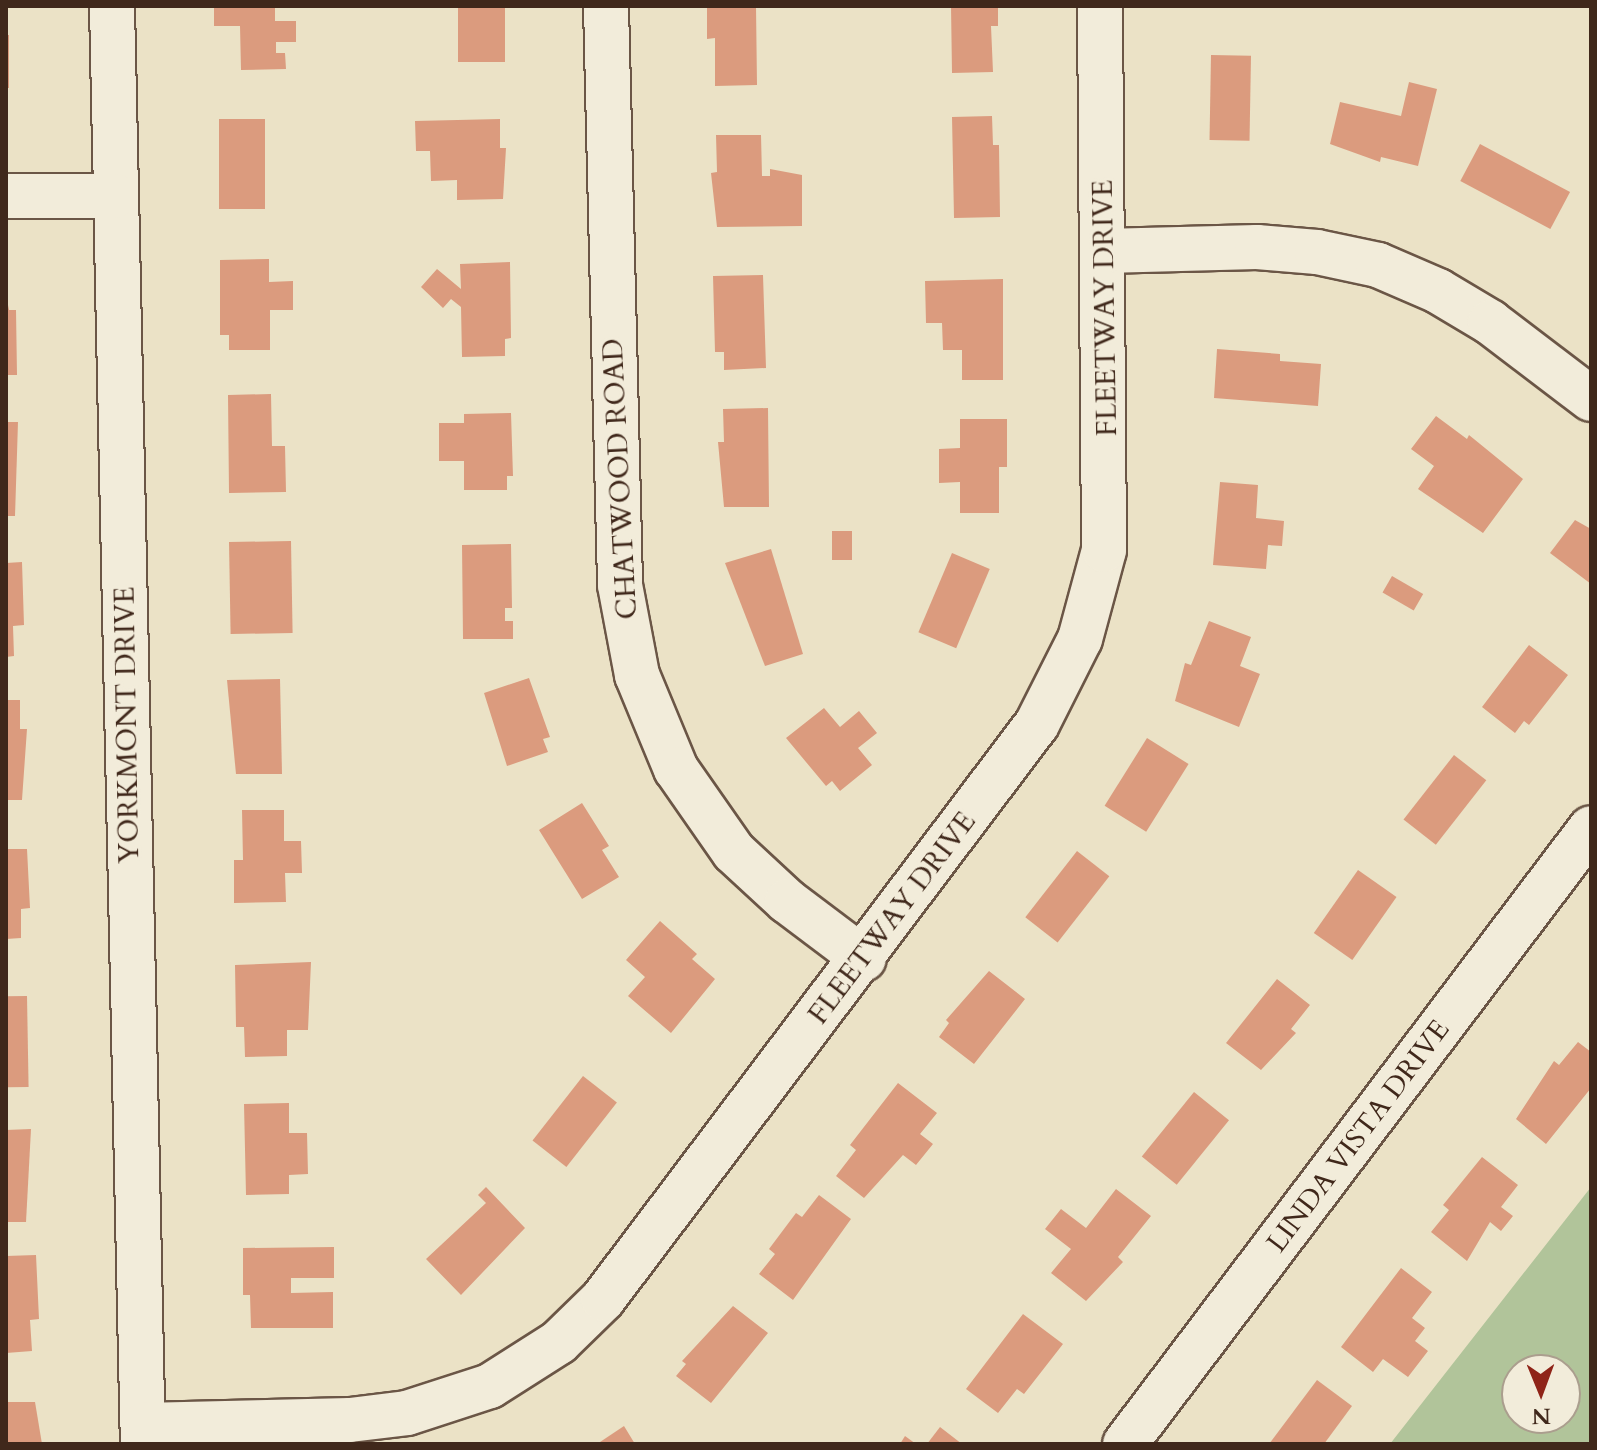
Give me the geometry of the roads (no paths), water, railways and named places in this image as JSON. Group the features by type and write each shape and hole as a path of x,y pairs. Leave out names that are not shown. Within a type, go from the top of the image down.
{"street":[{"name":"YORKMONT DRIVE","path":"112,6 143,1434"},
{"name":"CHATWOOD ROAD","path":"606,6 619,572 637,675 676,769 734,852 787,901 864,959"},
{"name":"FLEETWAY DRIVE","path":"143,1434 350,1420 407,1413 454,1400 526,1367 582,1323 864,959 1037,724 1085,624 1104,550 1107,503 1100,6"},
{"path":"6,196 115,196"},
{"path":"1104,251 1257,247 1317,252 1378,265 1438,291 1490,322 1591,399"},
{"name":"LINDA VISTA DRIVE","path":"1125,1444 1591,828"}]}
